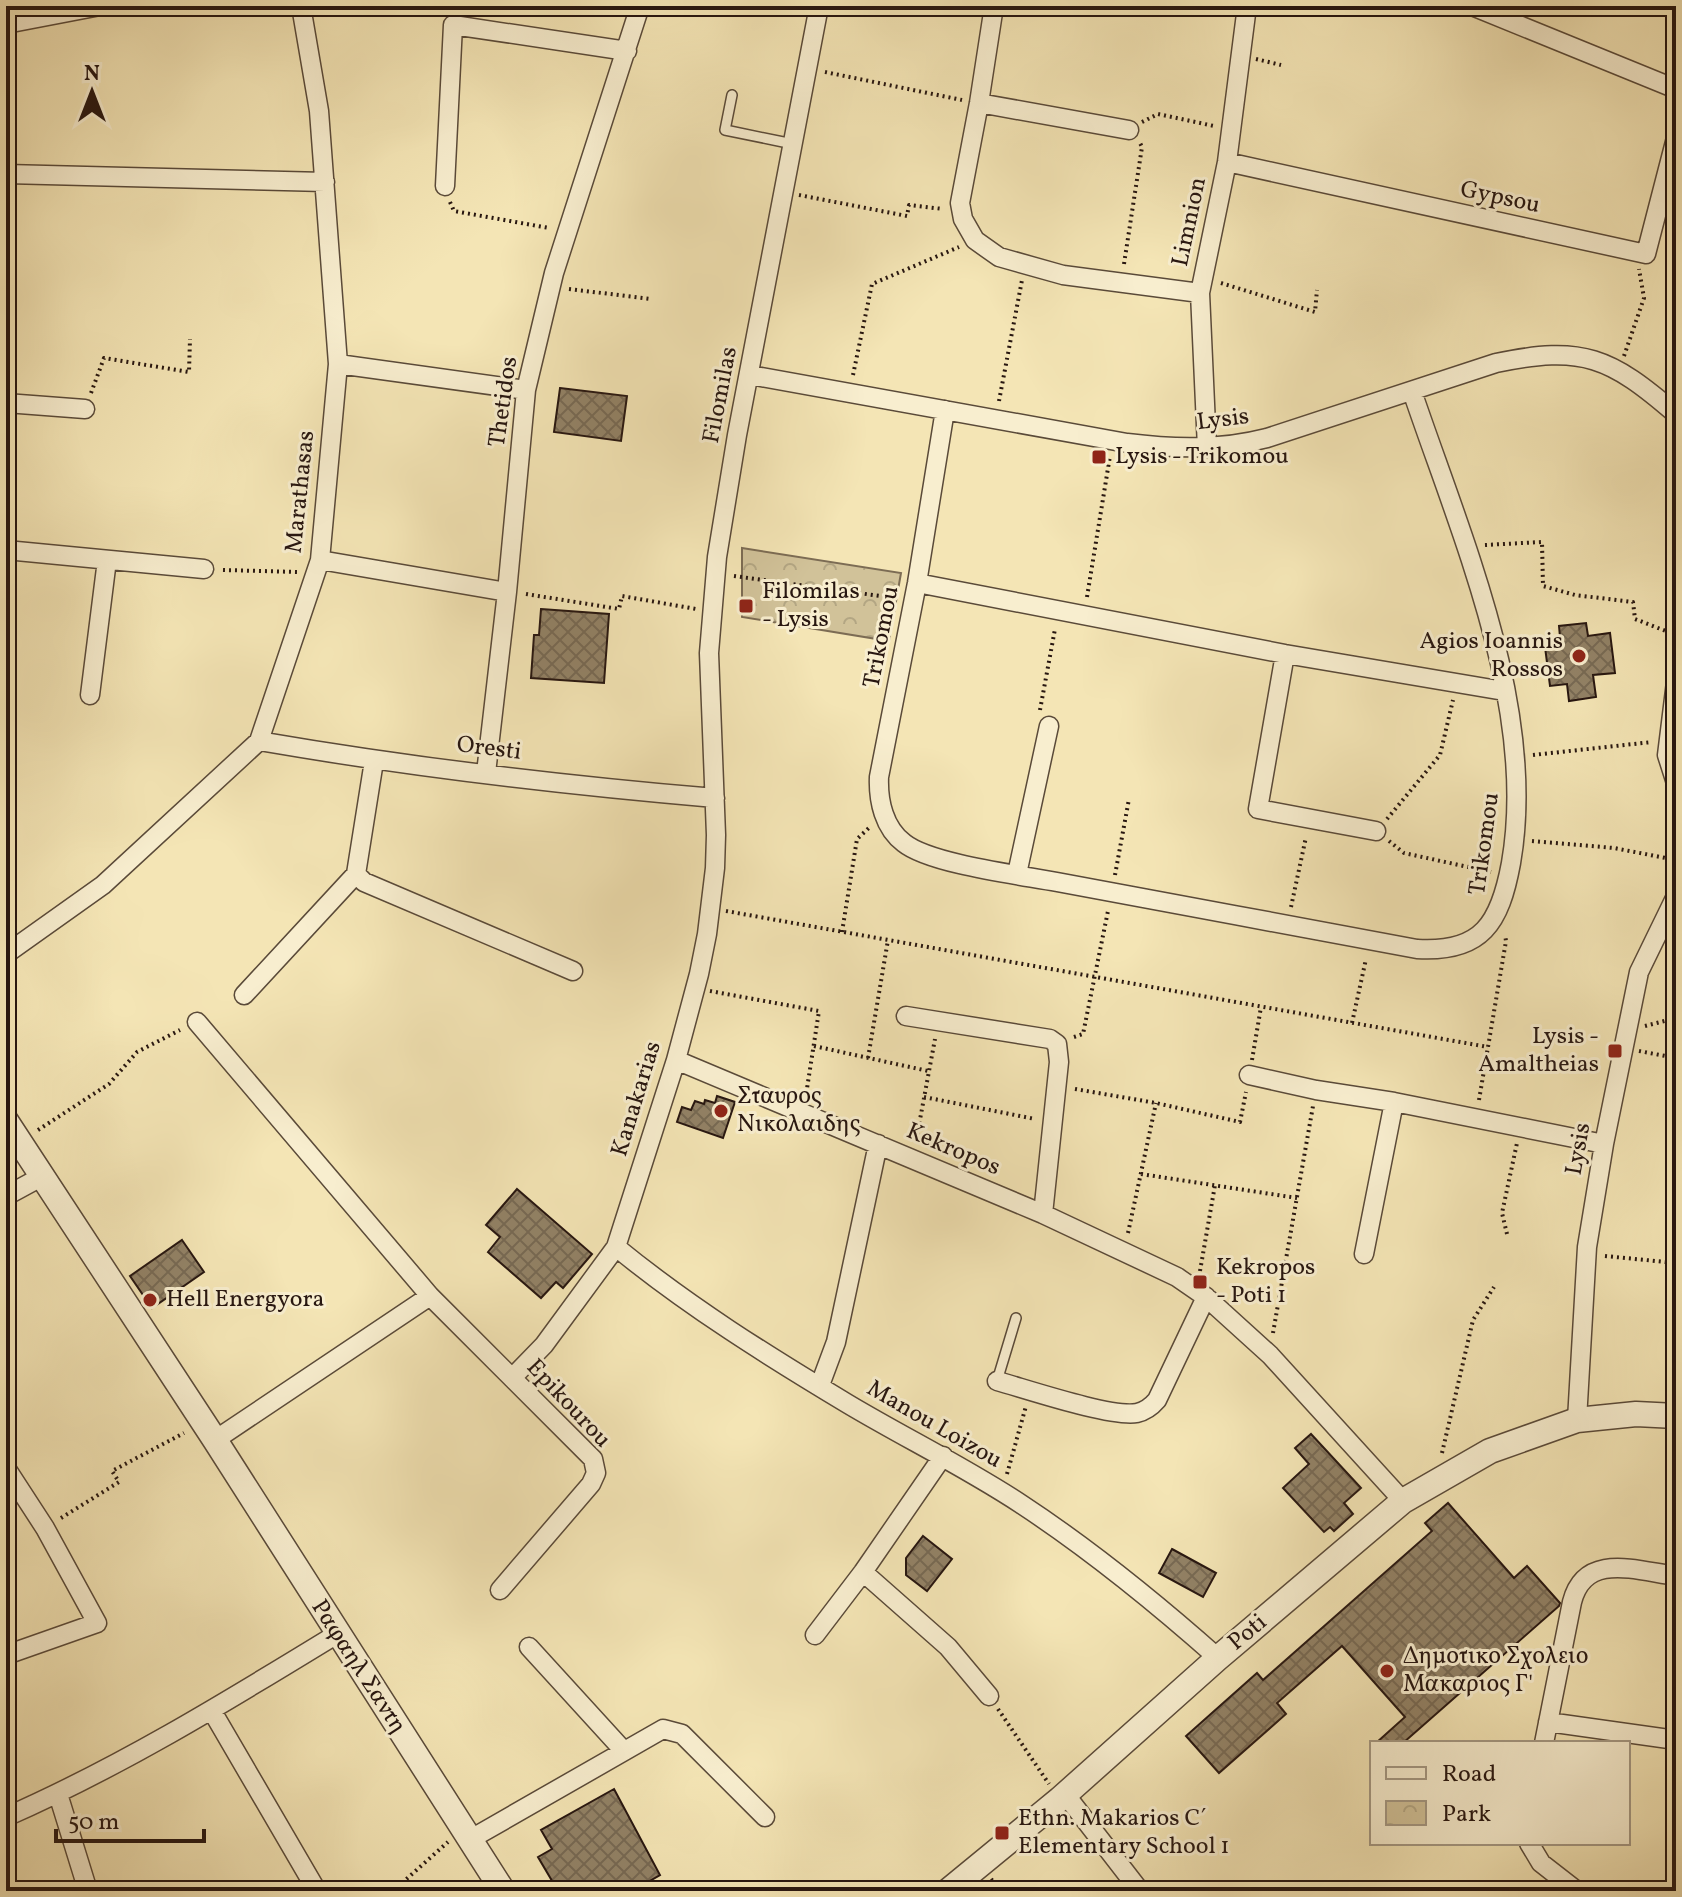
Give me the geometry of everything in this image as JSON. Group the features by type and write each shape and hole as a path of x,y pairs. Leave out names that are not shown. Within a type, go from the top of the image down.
{"street":[{"path":"6,24 100,6"},
{"name":"Marathasas","path":"6,954 103,885 259,741 318,566 338,364 319,111 301,6"},
{"name":"Thetidos","path":"486,773 526,390 560,230 627,51 640,6"},
{"name":"Filomilas","path":"715,798 710,677 716,573 727,491 819,6"},
{"path":"994,6 960,203 963,219 975,240 999,257 1063,275 1122,283 1202,285"},
{"name":"Limnion","path":"1207,448 1202,285 1227,162 1247,6"},
{"path":"1472,6 1676,89"},
{"path":"445,186 453,25 627,51"},
{"path":"979,103 1129,130"},
{"path":"1634,252 1646,254 1676,138"},
{"name":"Gypsou","path":"1227,162 1634,252"},
{"path":"6,174 325,182"},
{"name":"Lysis","path":"750,375 1148,446 1207,448 1267,438 1496,363 1531,356 1580,357 1619,370 1676,414"},
{"path":"338,364 526,390"},
{"name":"Trikomou","path":"945,410 915,592 879,777 884,814 901,842 925,855 1017,874 1417,949 1451,948 1477,937 1490,926 1499,911 1515,840 1518,792 1515,757 1491,626 1412,391"},
{"path":"6,403 85,409"},
{"path":"6,550 204,569"},
{"path":"90,695 107,560"},
{"path":"318,566 507,592"},
{"path":"915,592 1059,611 1504,691"},
{"path":"1285,654 1258,809 1376,831"},
{"path":"1676,682 1667,755 1676,783"},
{"path":"1017,874 1049,726"},
{"name":"Oresti","path":"259,741 374,761 608,789 715,798"},
{"path":"244,995 356,874 374,761"},
{"name":"Kanakarias","path":"512,1378 544,1345 616,1247 676,1060 695,988 711,908 716,846 715,798"},
{"path":"356,874 364,882 573,971"},
{"name":"Lysis","path":"1577,1420 1587,1254 1604,1144 1639,972 1676,896"},
{"path":"906,1016 1050,1039 1057,1044 1059,1062 1043,1214"},
{"name":"Epikourou","path":"197,1022 430,1296 593,1459 596,1466 591,1484 500,1590"},
{"name":"Kekropos","path":"676,1060 1043,1214 1124,1251 1202,1293 1270,1355 1403,1501"},
{"path":"1249,1075 1604,1144"},
{"path":"1364,1254 1394,1102"},
{"name":"Ραφαηλ Σαντη","path":"12,1132 503,1891"},
{"path":"820,1385 836,1342 878,1144"},
{"path":"6,1196 41,1177"},
{"name":"Manou Loizou","path":"616,1247 704,1314 846,1403 1002,1492 1146,1597 1218,1658"},
{"path":"997,1381 1117,1413 1139,1413 1149,1409 1157,1400 1202,1293"},
{"path":"208,1432 430,1296"},
{"name":"Poti","path":"948,1891 1063,1796 1218,1658 1403,1501 1490,1451 1577,1420 1636,1414 1676,1416"},
{"path":"815,1635 943,1456"},
{"path":"6,1468 45,1528 97,1623 6,1655"},
{"path":"1544,1741 1572,1602 1580,1582 1588,1574 1611,1569 1676,1576"},
{"path":"863,1572 948,1647 989,1696"},
{"path":"6,1817 58,1794 212,1711 337,1634"},
{"path":"529,1647 623,1750"},
{"path":"212,1711 317,1891"},
{"path":"1548,1722 1676,1740"},
{"path":"466,1835 663,1729 682,1734 765,1817"},
{"path":"58,1794 88,1891"},
{"path":"1063,1796 1140,1891"},
{"path":"1530,1845 1541,1863 1572,1887"}],"lane":[{"path":"732,95 725,130 793,144"},
{"path":"997,1381 1016,1318"}],"path":[{"path":"807,69 979,103"},
{"path":"1122,283 1142,147 1129,130 1158,114 1231,130"},
{"path":"445,186 463,213 560,230"},
{"path":"445,186 454,211 560,230"},
{"path":"784,192 907,216 909,205 961,210"},
{"path":"849,393 872,284 975,240"},
{"path":"1619,370 1644,298 1634,252"},
{"path":"996,419 1025,264"},
{"path":"1202,285 1315,312 1317,290"},
{"path":"550,287 651,299"},
{"path":"85,409 104,358 189,372 190,339"},
{"path":"1084,616 1112,440"},
{"path":"1464,546 1542,542 1543,586 1575,595 1633,602 1635,619 1676,635"},
{"path":"204,569 318,566"},
{"path":"716,573 915,592"},
{"path":"507,592 619,609 622,596 712,612"},
{"path":"1049,726 1039,716 1059,611"},
{"path":"1457,683 1440,755 1376,831 1404,853 1508,876"},
{"path":"1515,757 1669,740"},
{"path":"1057,1044 1083,1034 1129,799"},
{"path":"842,932 857,839 884,814"},
{"path":"1287,925 1310,819"},
{"path":"1515,840 1614,848 1676,860"},
{"path":"711,908 1488,1047"},
{"path":"1476,1118 1506,941 1499,911"},
{"path":"868,1058 888,940"},
{"path":"1352,1023 1370,940"},
{"path":"695,988 819,1011 803,1113"},
{"path":"1625,1039 1676,1018"},
{"path":"913,1159 939,1021"},
{"path":"12,1132 109,1084 137,1052 197,1022"},
{"path":"1625,1039 1676,1058"},
{"path":"814,1046 928,1071"},
{"path":"1057,1086 1156,1103 1240,1122"},
{"path":"1270,1355 1316,1090"},
{"path":"924,1097 1053,1123"},
{"path":"1124,1251 1156,1103"},
{"path":"1507,1234 1502,1213 1521,1127"},
{"path":"1141,1174 1297,1198"},
{"path":"1202,1293 1215,1185"},
{"path":"1587,1254 1676,1263"},
{"path":"1435,1483 1473,1320 1494,1287"},
{"path":"1002,1492 1031,1390"},
{"path":"45,1528 119,1482 112,1471 208,1432"},
{"path":"989,1696 1063,1796"},
{"path":"393,1891 466,1835"},
{"path":"708,1891 721,1885 725,1891"}],"green space":[{"path":"742,548 901,573 889,641 742,617"}],"building":[{"path":"560,388 627,396 621,441 554,432"},
{"path":"541,609 609,614 604,683 531,678 534,635 539,635"},
{"name":"Agios Ioannis Rossos","path":"1586,623 1588,636 1610,633 1615,673 1593,675 1596,697 1569,701 1567,684 1550,686 1544,639 1560,637 1559,626"},
{"path":"717,1096 735,1102 723,1138 677,1122 682,1107 691,1110 695,1101 715,1103"},
{"path":"517,1189 592,1254 563,1288 556,1282 541,1298 488,1252 500,1237 486,1225"},
{"path":"182,1240 204,1272 152,1308 130,1276"},
{"path":"1311,1434 1361,1488 1344,1503 1353,1514 1334,1531 1330,1527 1324,1532 1283,1488 1309,1464 1295,1448"},
{"path":"1448,1503 1514,1578 1527,1566 1560,1603 1559,1606 1405,1741 1378,1741 1405,1717 1342,1646 1277,1703 1286,1714 1219,1773 1186,1736 1257,1673 1263,1680 1432,1531 1425,1523"},
{"path":"923,1536 952,1559 927,1591 906,1575 906,1558"},
{"path":"1172,1549 1216,1573 1203,1597 1159,1573"},
{"path":"614,1789 660,1875 632,1891 558,1891 538,1857 552,1849 541,1830"}],"place":[{"name":"Lysis - Trikomou","path":"1099,457"},
{"name":"Filomilas - Lysis","path":"746,606"},
{"name":"Agios Ioannis Rossos","path":"1579,656"},
{"name":"Lysis - Amaltheias","path":"1615,1051"},
{"name":"Σταυρος Νικολαιδης","path":"721,1111"},
{"name":"Kekropos - Poti 1","path":"1200,1282"},
{"name":"Hell Energyora","path":"150,1300"},
{"name":"Δημοτικο Σχολειο Μακαριος Γ'","path":"1387,1671"},
{"name":"Ethn. Makarios C´ Elementary School 1","path":"1002,1833"}]}
